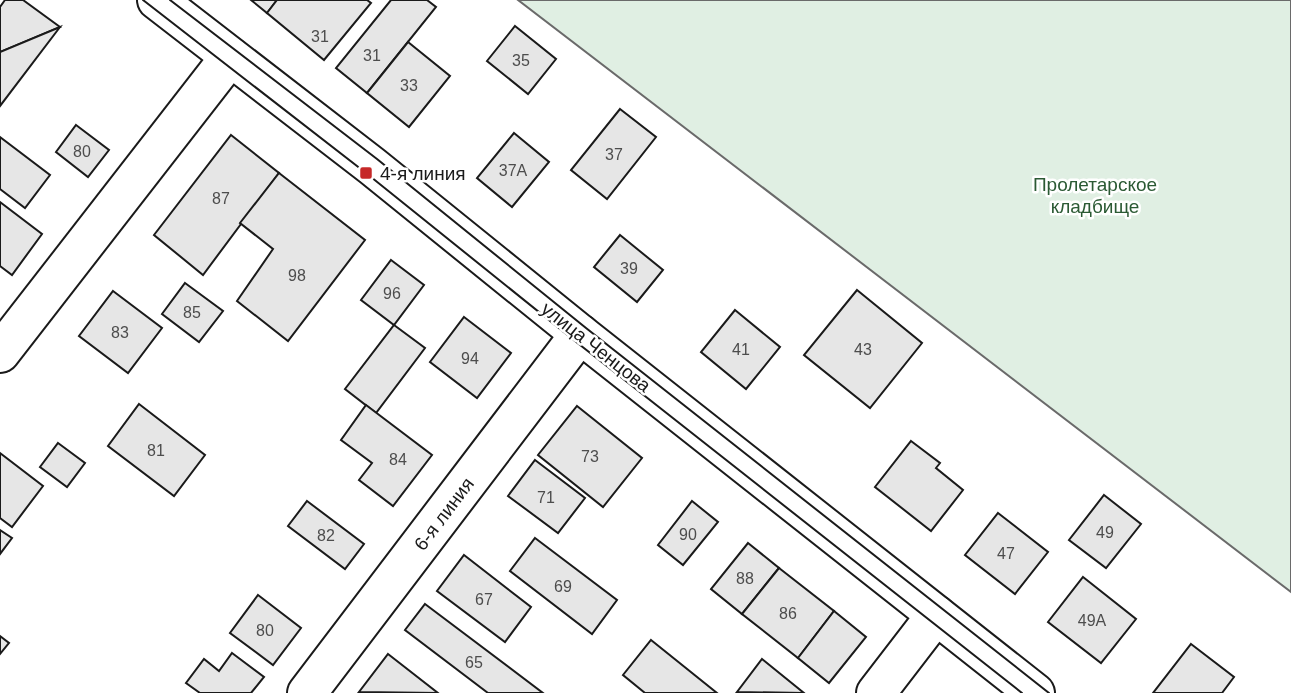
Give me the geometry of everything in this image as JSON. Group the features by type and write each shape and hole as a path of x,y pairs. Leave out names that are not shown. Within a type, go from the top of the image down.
{"street":[{"name":"улица Ченцова","path":"157,0 372,166 1035,693"},
{"path":"0,353 230,57"},
{"name":"6-я линия","path":"307,693 580,334"},
{"path":"876,693 936,615"}],"green space":[{"name":"Пролетарское кладбище","path":"518,0 1291,0 1291,592"}],"building":[{"path":"5,0 23,0 60,27 0,52 0,7"},
{"path":"251,0 277,0 267,13"},
{"path":"277,0 367,0 371,3 324,60 267,13"},
{"path":"391,0 427,0 436,7 367,93 336,68"},
{"path":"515,26 556,59 528,94 487,61"},
{"path":"60,27 0,106 0,52"},
{"path":"408,42 450,76 409,127 367,93"},
{"path":"620,109 656,137 607,199 571,170"},
{"path":"76,125 109,150 88,177 56,152"},
{"path":"514,133 549,162 512,207 477,178"},
{"path":"231,135 279,173 203,275 154,235"},
{"path":"0,137 50,175 25,208 0,189"},
{"path":"279,173 365,240 288,341 237,301 273,249 240,223"},
{"path":"0,202 42,234 12,275 0,266"},
{"path":"620,235 663,270 637,302 594,267"},
{"path":"391,260 424,285 394,325 361,300"},
{"path":"185,283 223,311 199,342 162,314"},
{"path":"857,290 922,343 870,408 804,355"},
{"path":"113,291 162,328 128,373 79,336"},
{"path":"735,310 780,347 746,389 701,352"},
{"path":"464,317 511,353 477,398 430,362"},
{"path":"394,325 425,348 376,413 345,389"},
{"path":"139,404 205,455 174,496 108,446"},
{"path":"366,405 432,455 393,506 359,480 372,463 341,440"},
{"path":"577,406 642,458 603,507 538,455"},
{"path":"911,441 940,463 936,468 963,490 931,531 875,487"},
{"path":"58,443 85,463 67,487 40,467"},
{"path":"0,453 43,486 12,527 0,518"},
{"path":"535,460 585,498 558,533 508,496"},
{"path":"1104,495 1141,524 1106,568 1069,540"},
{"path":"307,501 364,544 345,569 288,526"},
{"path":"692,501 718,522 683,565 658,545"},
{"path":"998,513 1048,552 1015,594 965,555"},
{"path":"0,530 12,538 0,554"},
{"path":"535,538 617,600 592,634 510,571"},
{"path":"748,543 779,568 742,614 711,589"},
{"path":"464,555 531,607 505,642 437,591"},
{"path":"779,568 834,611 798,658 742,614"},
{"path":"1083,577 1136,619 1101,663 1048,622"},
{"path":"258,595 301,628 273,665 230,633"},
{"path":"425,604 543,693 488,693 405,630"},
{"path":"834,611 866,637 829,683 798,658"},
{"path":"0,636 9,643 0,654"},
{"path":"651,640 717,693 645,693 623,675"},
{"path":"1191,644 1234,677 1222,693 1153,693"},
{"path":"232,653 264,677 251,693 200,693 186,683 204,659 219,671"},
{"path":"388,654 438,693 359,692"},
{"path":"762,659 804,693 737,692"}],"tram line":[{"path":"143,0 366,173 1022,693"},
{"path":"170,0 377,159 586,328 1049,693"}],"place":[{"name":"4-я линия","path":"366,173"}]}
